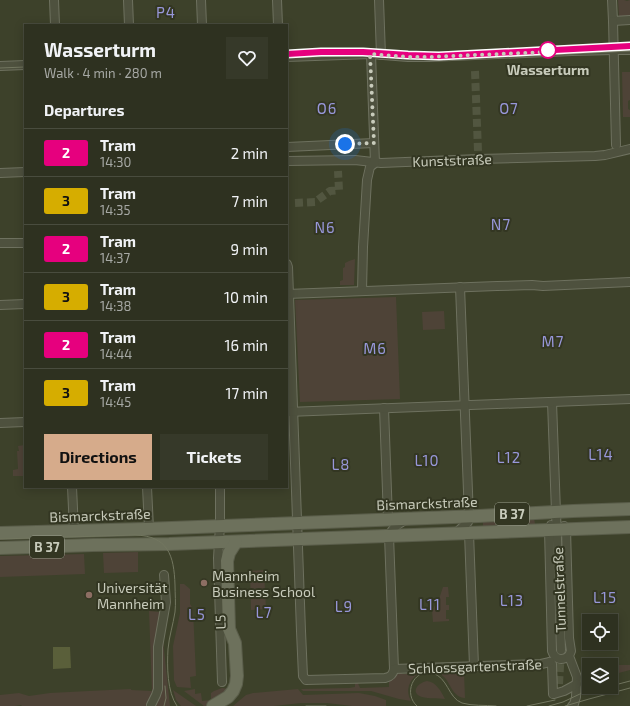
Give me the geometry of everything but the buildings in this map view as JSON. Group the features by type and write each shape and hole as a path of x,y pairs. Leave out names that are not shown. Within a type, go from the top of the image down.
{"main road":[{"name":"Bismarckstraße","path":"0,533 469,517 630,509"},
{"path":"153,545 163,536 178,527"},
{"name":"B 37","path":"0,548 153,545 630,527"},
{"path":"213,706 228,697 233,691 237,676 236,642 229,629 227,561 229,553 236,542"}],"street":[{"path":"54,0 55,24"},
{"path":"128,0 129,24"},
{"path":"201,0 202,24"},
{"path":"277,0 278,24"},
{"path":"379,0 381,55"},
{"path":"612,0 616,149"},
{"path":"613,21 630,20"},
{"path":"288,57 370,54 408,57 434,57 630,50"},
{"path":"362,291 365,203 368,173 370,167 375,163 370,54"},
{"path":"0,66 24,65"},
{"path":"288,147 374,143"},
{"name":"Kunststraße","path":"616,149 630,156"},
{"name":"Kunststraße","path":"288,161 355,160 375,163 595,156 616,149 630,150"},
{"path":"0,173 24,172"},
{"path":"0,244 24,242"},
{"path":"288,267 290,412 297,539"},
{"path":"288,294 630,282"},
{"path":"456,533 468,522 469,517 460,287"},
{"path":"0,305 24,304"},
{"path":"290,412 630,399"},
{"path":"552,402 557,529 552,651 552,693 558,694 577,684"},
{"path":"384,408 388,519"},
{"path":"0,423 24,422"},
{"path":"72,488 74,530"},
{"path":"148,488 149,528"},
{"name":"L5","path":"220,488 220,542 218,558 222,682"},
{"path":"556,512 557,529 568,595 569,638 571,649 570,660 576,675 577,684 575,702 572,706"},
{"path":"394,668 388,536 396,525 407,519"},
{"name":"Tunnelstraße","path":"557,529 561,650"},
{"path":"469,533 474,666"},
{"name":"Schlossgartenstraße","path":"297,539 304,678 306,680 385,678 393,673 394,668 541,664 558,659 570,660"},
{"path":"151,704 158,689 158,647 166,602 164,575"},
{"path":"221,654 229,654 236,651"}],"shaded area":[{"path":"618,0 630,0 630,16 619,16"},
{"path":"622,72 630,72 630,100 628,101 628,109 630,110 630,117 623,117"},
{"path":"355,259 354,285 340,285 340,281 343,280 343,268 345,267 345,263"},
{"path":"396,297 400,399 300,402 295,300"},
{"path":"444,311 445,329 423,330 422,312"},
{"path":"24,445 24,476 13,476 13,470 18,469 18,446"},
{"path":"534,518 535,524 483,527 483,520"},
{"path":"138,552 138,572 104,573 103,553"},
{"path":"84,554 85,574 0,577 0,556"},
{"path":"264,570 266,609 251,610 250,571"},
{"path":"180,584 184,584 190,589 190,604 193,609 196,676 190,677 191,688 177,687 174,680 173,646 180,613"},
{"path":"443,587 448,587 449,597 446,597 446,605 449,605 449,610 446,610 446,619 449,619 449,621 433,622 432,610 439,599"},
{"path":"149,611 160,612 170,706 0,706 0,695 19,693 29,696 50,693 131,689 152,691"},
{"path":"53,647 70,647 71,668 53,669"},
{"path":"618,665 630,665 630,670 618,673"},
{"path":"468,668 469,671 464,672 465,698 455,693 445,678 437,672"},
{"path":"399,671 401,671 402,674 414,676 414,673 409,673 409,671 419,671 419,673 410,682 408,689 411,701 371,691 303,691 301,689 349,688 355,687 355,682 357,681 360,688 389,687 389,679 394,675 399,674"},
{"path":"427,681 436,685 445,699 425,698 416,693 416,688 423,682"},
{"path":"222,688 230,689 208,706 204,706 184,691 195,689 195,694 201,693 202,701 211,700 211,693"},
{"path":"298,689 303,695 359,693 375,696 386,700 386,706 301,703 274,706 233,706 246,695 253,693"},
{"path":"173,690 196,706 181,706 176,700"}],"tunnel":[{"path":"475,71 478,151"},
{"path":"295,203 315,202 330,191 339,190 338,171"},
{"path":"559,684 561,650"}],"tram line":[{"name":"2","path":"288,54 363,52 439,56 630,46"},
{"path":"288,58 363,55 439,59 630,51"},
{"path":"0,68 24,67"},
{"path":"0,539 135,535 146,536 162,543 171,556 174,574 175,609 169,644 168,679 171,694 177,706"},
{"path":"417,706 411,695 412,684 415,679 425,673 437,675 445,683 454,697 462,703 496,706"},
{"path":"618,684 630,681"},
{"path":"164,706 166,698 165,686"},
{"path":"565,706 630,688"},
{"path":"549,706 563,702 582,693"},
{"path":"527,706 555,700"},
{"path":"306,706 326,706"}],"place":[{"name":"Wasserturm","path":"548,50"},
{"name":"Mannheim Business School","path":"204,583"},
{"name":"Universität Mannheim","path":"89,595"}],"district":[{"name":"P4","path":"166,12"},
{"name":"O6","path":"327,108"},
{"name":"O7","path":"509,108"},
{"name":"N7","path":"501,224"},
{"name":"N6","path":"325,227"},
{"name":"M7","path":"553,341"},
{"name":"M6","path":"375,348"},
{"name":"L14","path":"601,454"},
{"name":"L12","path":"509,457"},
{"name":"L10","path":"427,460"},
{"name":"L8","path":"341,464"},
{"name":"L15","path":"605,597"},
{"name":"L13","path":"512,600"},
{"name":"L11","path":"430,604"},
{"name":"L9","path":"344,606"},
{"name":"L7","path":"264,612"},
{"name":"L5","path":"197,614"}],"route":[{"path":"345,144 374,143 370,54 429,57 548,52 548,50"}]}
